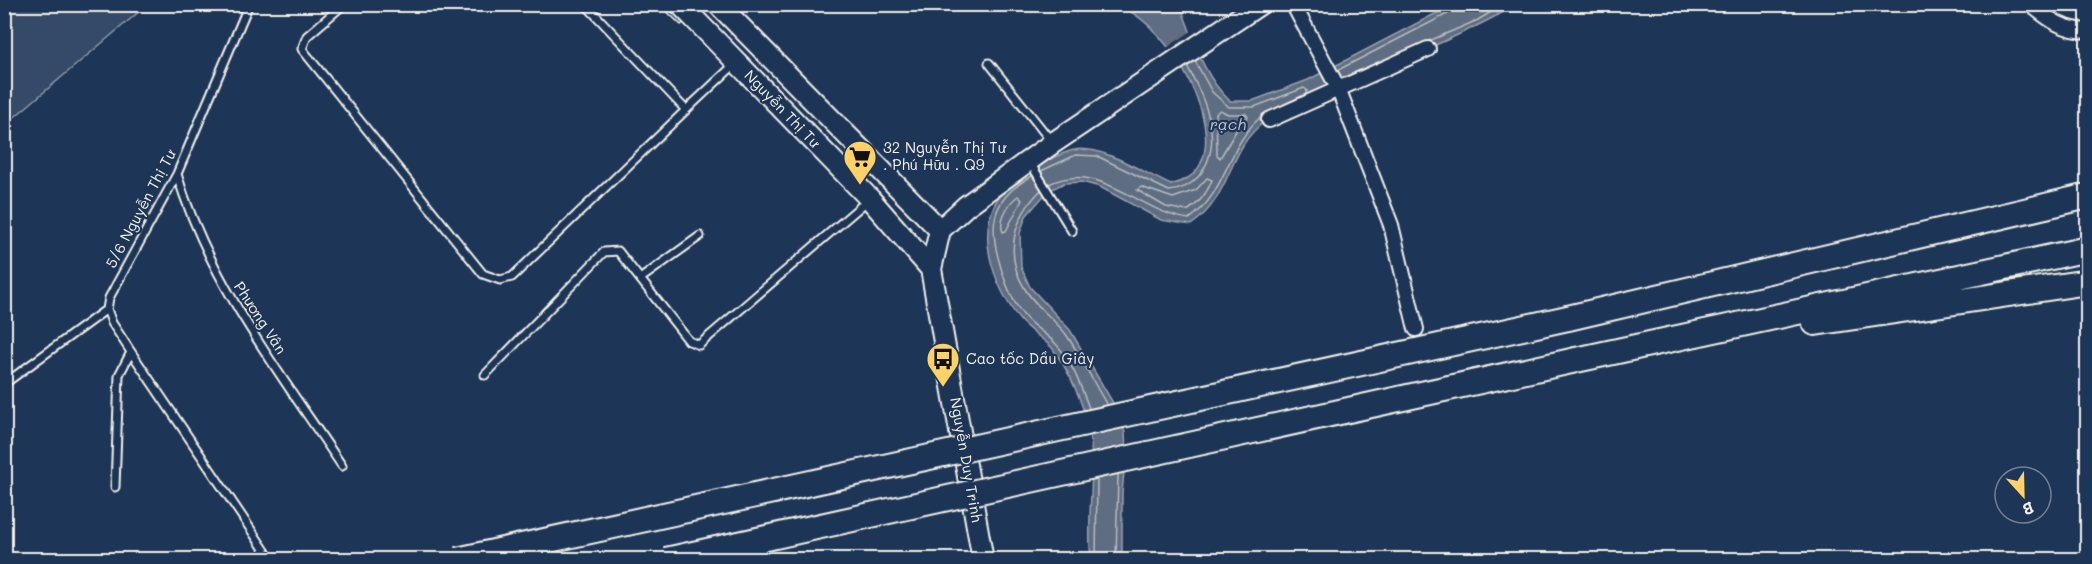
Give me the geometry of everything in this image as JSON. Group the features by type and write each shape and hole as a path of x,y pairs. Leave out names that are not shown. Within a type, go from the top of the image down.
{"highway":[{"path":"1568,318 2088,196"},
{"path":"457,560 2088,206"},
{"path":"666,560 2088,249"},
{"path":"1576,360 2088,282"}],"main road":[{"name":"Nguyễn Thị Tư","path":"680,4 870,199 932,268"},
{"name":"Nguyễn Thị Tư","path":"718,4 940,230"},
{"path":"940,230 977,197 1053,142 1260,4"},
{"name":"Nguyễn Duy Trinh","path":"940,230 932,268 983,560"}],"street":[{"path":"1293,4 1338,89 1391,225 1416,329"},
{"path":"2034,7 2054,23 2069,29 2088,31"},
{"path":"1269,120 1428,50"}],"lane":[{"name":"5/6 Nguyễn Thị Tư","path":"107,309 109,298 177,174 249,4"},
{"path":"344,4 307,36 302,49 483,274 500,280 512,277 737,63"},
{"path":"585,4 686,110"},
{"path":"989,63 1053,142"},
{"path":"1028,160 1072,231"},
{"name":"Phương Vân","path":"177,174 187,209 222,285 342,466"},
{"path":"485,375 604,252 618,250 689,341 699,345 870,199"},
{"path":"640,279 700,236"},
{"path":"4,384 107,309 112,323 266,552"},
{"path":"115,487 119,375 131,352"}],"shaded area":[{"path":"5,4 147,4 147,5 5,125"}],"water":[{"name":"rạch","path":"1114,5 1180,5 1200,56 1220,91 1230,101 1252,101 1308,80 1452,5 1516,5 1446,41 1270,118 1251,134 1242,146 1214,201 1191,225 1161,220 1100,187 1082,182 1064,183 1048,191 1026,216 1020,233 1021,267 1030,287 1070,330 1119,413 1125,433 1122,559 1091,559 1092,468 1085,414 1072,380 1058,356 1019,319 1007,301 991,262 988,242 989,222 995,204 1007,187 1025,173 1062,154 1085,149 1097,151 1171,185 1191,176 1198,169 1205,145 1204,122 1196,96 1184,71 1151,28 1132,13"}],"pier":[{"path":"1193,30 1200,49 1176,65 1165,49"}],"building":[{"path":"666,4 704,4 681,25 663,8"}],"place":[{"name":"32 Nguyễn Thị Tư . Phú Hữu . Q9","path":"860,186"},
{"name":"Cao tốc Dầu Giây","path":"943,388"}]}
